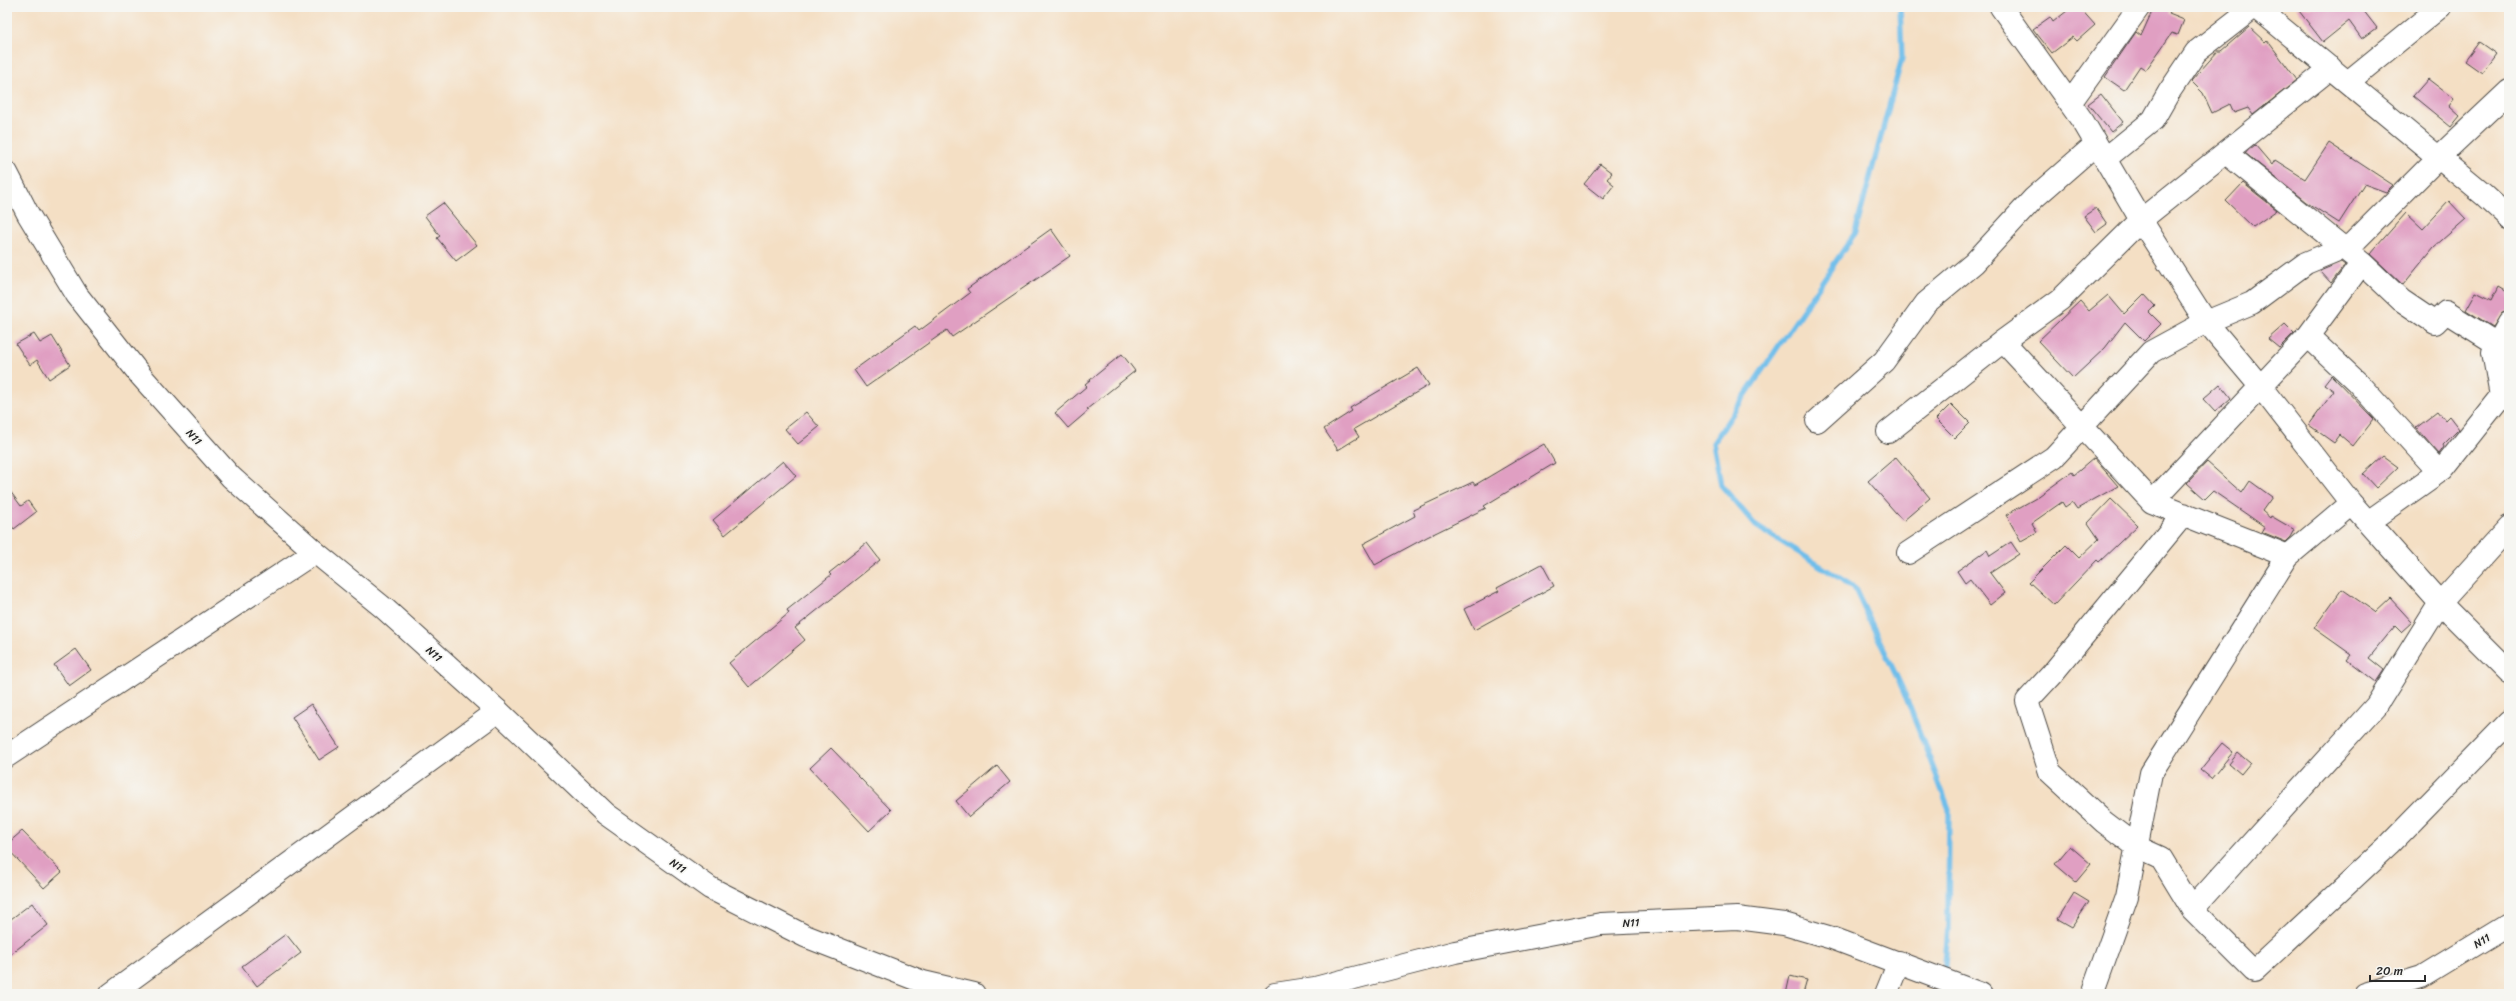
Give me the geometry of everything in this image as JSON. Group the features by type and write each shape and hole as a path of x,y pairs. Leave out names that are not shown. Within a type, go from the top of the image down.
{"street":[{"path":"2000,7 2070,103 2141,220 2206,322 2260,386 2351,503 2440,603 2509,672"},
{"path":"2070,103 2139,7"},
{"path":"1817,421 1884,361 1926,303 1974,263 2034,198 2101,152 2154,120 2168,92 2196,52 2255,7 2348,82 2509,218"},
{"path":"2348,82 2440,7"},
{"path":"1888,432 2002,341 2061,299 2141,220 2331,68"},
{"path":"1908,554 2054,457 2151,352 2206,322 2252,303 2306,262 2352,244 2438,157 2509,91"},
{"path":"2226,153 2362,263 2400,300 2435,323 2446,312 2498,344"},
{"name":"N11","path":"7,173 28,214 77,295 141,376 231,477 315,552 385,609 498,711 606,814 710,888 805,936 923,982 974,994"},
{"path":"2152,502 2308,336 2362,263"},
{"path":"2368,522 2439,472 2501,396 2493,352 2509,322"},
{"path":"2308,336 2358,382 2439,472"},
{"path":"2002,341 2152,502 2288,556"},
{"path":"2092,994 2127,896 2151,772 2288,556 2351,503"},
{"path":"2184,514 2052,674 2027,701 2050,772 2104,822 2137,847 2161,858 2192,909 2254,971 2390,844 2509,722"},
{"path":"2192,909 2376,706 2440,603 2509,526"},
{"path":"7,756 315,552"},
{"path":"111,994 358,816 498,711"},
{"name":"N11","path":"1275,994 1315,988 1454,952 1608,924 1737,918 1784,924 1832,938 1977,993"},
{"name":"N11","path":"2366,994 2422,978 2509,924"},
{"path":"1886,994 1898,962"}],"building":[{"path":"2072,7 2079,7 2095,25 2077,41 2073,37 2052,53 2033,29 2050,17 2053,22"},
{"path":"2154,7 2174,7 2169,14 2184,20 2178,35 2172,33 2146,70 2140,66 2124,90 2105,77 2136,32 2141,36"},
{"path":"2296,7 2366,7 2363,10 2377,28 2362,39 2349,21 2323,42"},
{"path":"2249,27 2265,42 2267,40 2297,80 2253,115 2248,108 2234,113 2230,104 2212,113 2203,93 2191,81 2218,51 2221,51"},
{"path":"2479,42 2496,54 2482,73 2465,61"},
{"path":"2428,79 2454,99 2449,106 2460,116 2451,127 2413,96"},
{"path":"2101,94 2123,122 2111,132 2088,104"},
{"path":"2329,143 2393,185 2386,192 2364,184 2339,223 2306,202 2245,153 2255,145 2272,165 2275,160 2305,179"},
{"path":"1600,164 1612,173 1607,179 1614,185 1603,199 1584,184"},
{"path":"2243,183 2277,210 2253,227 2226,201"},
{"path":"2449,201 2466,219 2434,247 2403,285 2370,254 2406,213 2423,229"},
{"path":"443,203 477,245 456,261 437,238 440,236 425,216"},
{"path":"2096,208 2107,224 2096,232 2084,216"},
{"path":"1051,229 1070,256 952,337 947,330 866,387 854,370 915,326 919,331 970,293 967,289"},
{"path":"2341,262 2345,265 2331,283 2320,271"},
{"path":"2499,286 2509,292 2509,311 2502,313 2493,327 2466,310 2476,292 2492,300"},
{"path":"2144,294 2155,306 2149,312 2161,324 2144,341 2125,322 2105,348 2073,378 2038,341 2080,301 2089,311 2108,295 2124,314"},
{"path":"2285,324 2294,333 2279,348 2268,339"},
{"path":"34,334 40,343 52,336 70,365 49,379 37,360 30,365 16,344"},
{"path":"1122,354 1135,371 1087,409 1089,410 1068,428 1055,413 1087,386 1085,384"},
{"path":"1418,368 1429,385 1354,429 1359,437 1338,450 1324,429 1352,411 1350,408"},
{"path":"2331,375 2374,419 2353,446 2340,435 2334,443 2309,425 2334,391 2324,384"},
{"path":"2220,384 2231,398 2215,412 2203,399"},
{"path":"1951,404 1970,423 1955,438 1936,419"},
{"path":"2438,411 2445,420 2449,416 2459,429 2443,445 2444,447 2439,454 2416,428"},
{"path":"806,412 819,427 798,444 785,429"},
{"path":"1544,444 1555,463 1484,506 1486,508 1375,565 1363,544 1415,516 1413,510 1473,482 1475,485"},
{"path":"2383,456 2398,467 2376,488 2363,474"},
{"path":"1896,457 1930,498 1903,521 1868,481"},
{"path":"2094,458 2118,486 2077,509 2072,502 2065,507 2062,502 2032,523 2037,532 2021,541 2006,515 2036,498 2072,472 2074,475"},
{"path":"783,461 796,476 725,535 713,520"},
{"path":"2207,462 2242,493 2250,481 2272,497 2262,511 2270,518 2271,516 2295,530 2291,537 2286,542 2262,532 2265,527 2213,491 2205,499 2187,483"},
{"path":"7,487 21,506 28,501 36,512 14,529 7,520"},
{"path":"2111,499 2138,525 2099,562 2097,560 2054,605 2029,582 2066,545 2079,558 2099,539 2088,523"},
{"path":"2011,542 2019,554 1990,573 2005,593 1990,605 1970,579 1965,583 1957,571 1987,550 1990,556"},
{"path":"867,543 880,560 795,628 805,640 749,687 729,663 789,613 787,610 831,575 829,573"},
{"path":"1542,564 1554,586 1474,630 1464,609 1499,591 1497,588"},
{"path":"2342,589 2375,612 2390,598 2412,622 2401,632 2395,626 2369,658 2384,670 2376,682 2348,660 2352,655 2314,628"},
{"path":"76,649 91,670 69,686 54,665"},
{"path":"311,704 339,747 319,760 292,717"},
{"path":"2222,743 2233,752 2211,779 2200,770"},
{"path":"831,748 891,810 869,831 810,768"},
{"path":"2238,753 2250,763 2241,774 2229,764"},
{"path":"997,766 1010,782 969,817 956,801"},
{"path":"22,831 62,872 44,888 7,848 7,844"},
{"path":"2070,846 2091,864 2076,882 2055,864"},
{"path":"2074,893 2089,902 2072,927 2058,919"},
{"path":"32,903 48,925 7,957 7,922"},
{"path":"286,934 301,953 257,986 242,966"},
{"path":"1790,976 1807,980 1803,994 1786,994"}],"waterway":[{"path":"1900,7 1902,58 1855,233 1713,443 1721,485 1756,526 1854,587 1904,692 1949,809 1948,929 1944,975"}]}
